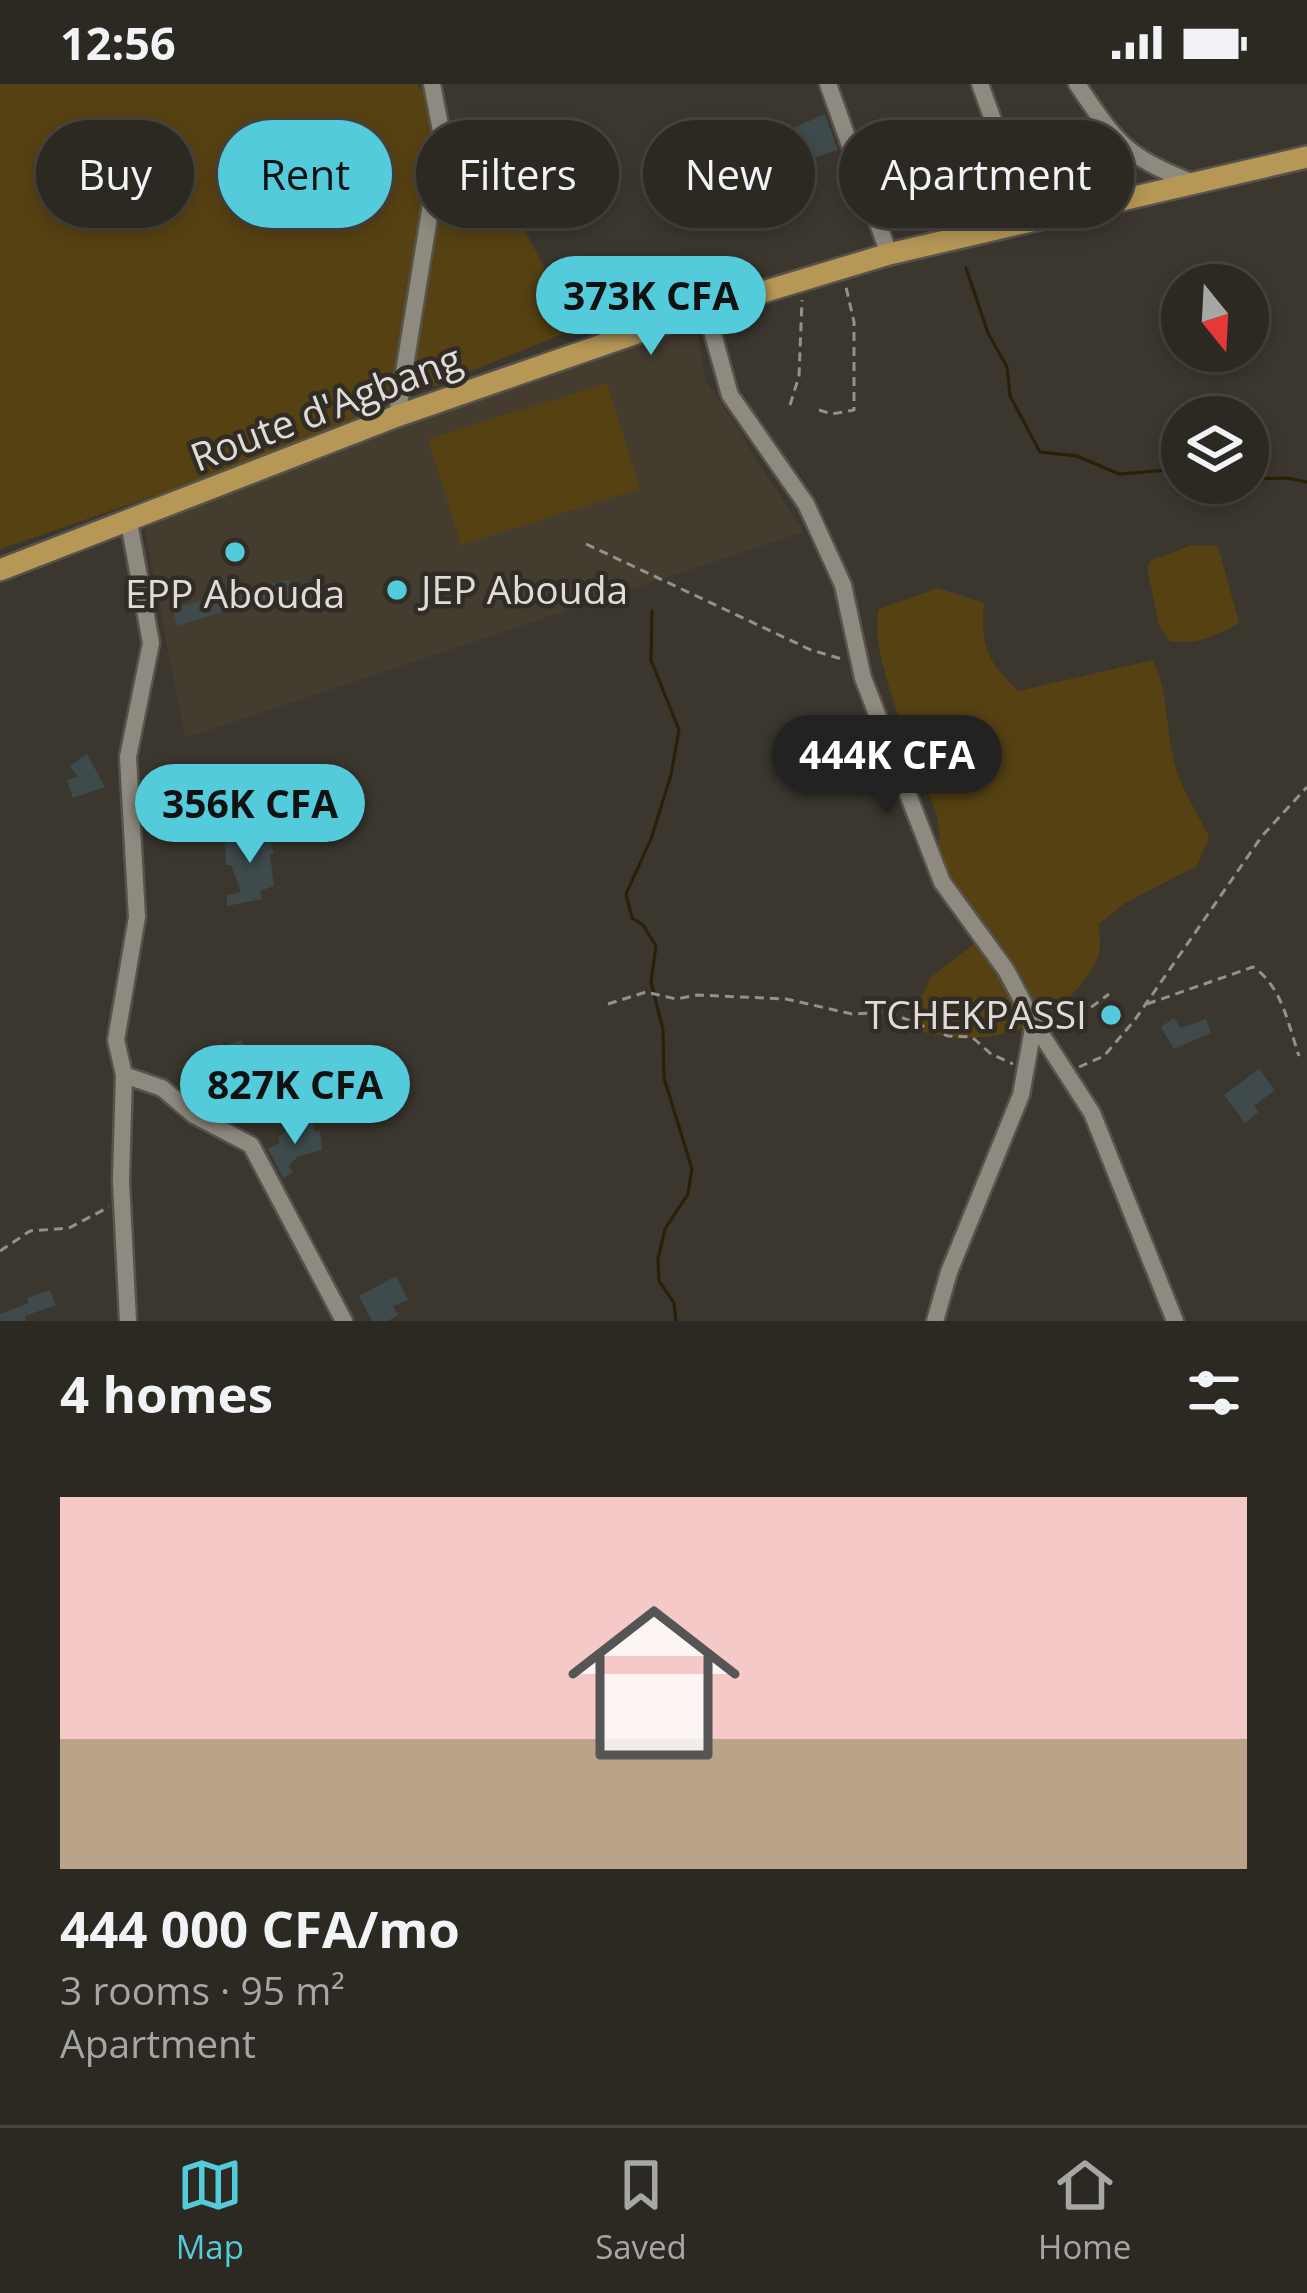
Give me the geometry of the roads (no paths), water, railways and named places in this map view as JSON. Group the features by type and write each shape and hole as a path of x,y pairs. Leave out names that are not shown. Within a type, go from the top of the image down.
{"main road":[{"name":"Route d'Agbang","path":"1134,196 1307,157"},
{"name":"Route d'Agbang","path":"0,570 398,416 706,309 889,254 1004,228"}],"street":[{"path":"398,416 442,136 432,84"},
{"path":"829,84 889,254"},
{"path":"980,84 993,120"},
{"path":"1078,84 1108,130 1141,162 1191,182"},
{"path":"706,309 730,395 806,504 843,585 859,664 942,882 1006,970 1092,1113 1174,1321"},
{"path":"128,1321 121,1200 124,1075 116,1040 136,917 128,757 151,644 129,522"},
{"path":"935,1321 949,1272 1021,1095 1036,1026"},
{"path":"124,1075 162,1088 194,1115 250,1145 344,1321"}],"waterway":[{"path":"966,268 988,333 1007,367 1010,396 1040,452 1077,456 1119,474 1161,471"},
{"path":"1269,478 1307,482"},
{"path":"652,611 651,660 679,730 651,839 626,894 632,918 643,925 656,946 651,982 663,1030 664,1078 692,1169 688,1194 665,1229 658,1259 659,1281 674,1303 676,1321"}],"place":[{"name":"EPP Abouda","path":"235,552"},
{"name":"JEP Abouda","path":"397,590"},
{"name":"TCHEKPASSI","path":"1111,1015"}]}
